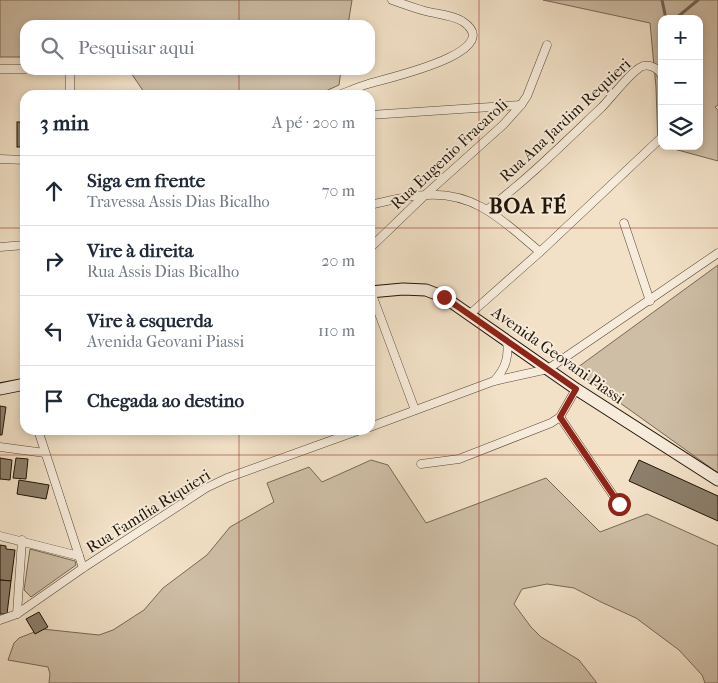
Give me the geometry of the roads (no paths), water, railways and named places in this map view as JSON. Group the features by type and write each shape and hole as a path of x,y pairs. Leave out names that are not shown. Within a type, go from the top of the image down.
{"main road":[{"name":"Avenida Geovani Piassi","path":"375,291 402,288 426,290 444,297 576,389 718,480"},
{"path":"0,389 20,386"}],"street":[{"path":"352,90 445,60 462,52 470,44 472,37 471,28 461,20 392,0"},
{"name":"Rua Eugenio Fracaroli","path":"375,243 425,194 504,124 521,105 527,96 547,46"},
{"name":"Rua Ana Jardim Requieri","path":"488,209 550,156 634,72 644,66 658,70"},
{"path":"0,69 20,69"},
{"path":"70,75 70,90"},
{"path":"375,115 521,105"},
{"path":"470,314 540,252 658,141"},
{"path":"0,159 20,160"},
{"path":"375,204 425,194 448,195 467,200 488,209 540,252"},
{"path":"624,223 650,300"},
{"path":"0,247 20,245"},
{"path":"375,424 494,381 548,370 718,253"},
{"path":"375,305 415,410"},
{"path":"494,381 506,364 507,340"},
{"path":"421,464 459,459 551,423 560,417 576,389"},
{"path":"560,417 619,504"},
{"path":"40,435 83,568"},
{"name":"Rua Família Riquieri","path":"0,620 17,614 83,568 206,488 227,478 346,435"},
{"path":"0,448 45,453"},
{"path":"0,536 22,540 79,556"},
{"path":"17,614 22,540"}],"waterway":[{"path":"662,0 665,15"},
{"path":"680,15 698,0"}],"district":[{"name":"BOA FÉ","path":"528,206"}]}
